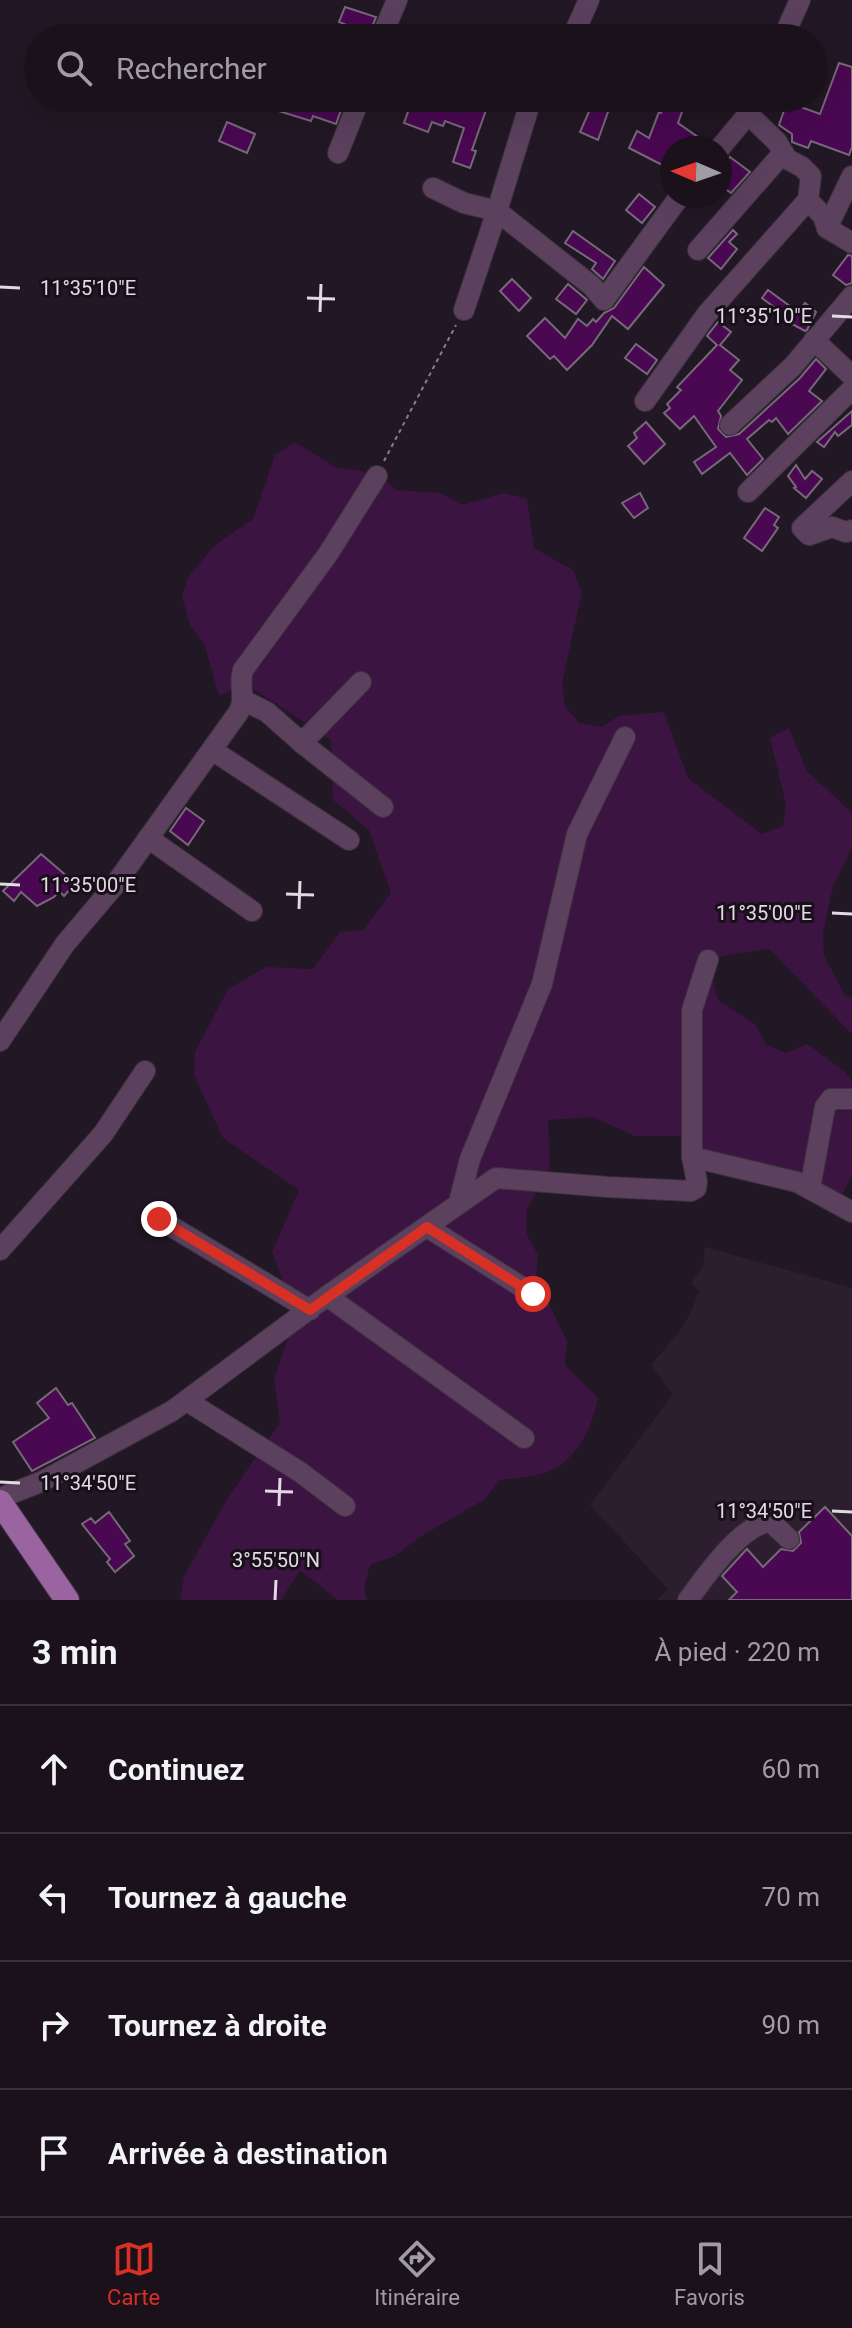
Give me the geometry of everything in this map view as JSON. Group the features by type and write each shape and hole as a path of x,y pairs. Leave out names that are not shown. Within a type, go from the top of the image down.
{"main road":[{"path":"0,1500 67,1600"},
{"path":"0,1526 49,1600"}],"street":[{"path":"387,24 397,0"},
{"path":"579,24 589,0"},
{"path":"789,24 800,0"},
{"path":"338,153 354,112"},
{"path":"464,310 529,112"},
{"path":"729,136 747,112"},
{"path":"645,401 707,314 808,200 811,176 783,153 756,112"},
{"path":"698,250 783,153"},
{"path":"827,228 852,176"},
{"path":"433,188 464,203 497,211 592,286 604,300 671,208"},
{"path":"808,200 823,216 827,228 852,243"},
{"path":"730,425 793,366 852,296"},
{"path":"814,340 852,376"},
{"path":"748,492 852,389"},
{"path":"0,1041 65,944 114,886 241,708 243,670 328,554 377,476"},
{"path":"852,481 802,528 809,535 832,527 846,532 852,530"},
{"path":"302,743 361,682"},
{"path":"243,700 267,712 383,807"},
{"path":"459,1202 470,1159 542,984 577,834 625,737"},
{"path":"212,750 349,840"},
{"path":"148,838 252,911"},
{"path":"0,1500 43,1481 187,1401 483,1184 505,1176 608,1187 691,1191 696,1188 692,1157 692,1010 708,960"},
{"path":"0,1250 103,1134 145,1071"},
{"path":"810,1188 825,1107 831,1099 852,1099"},
{"path":"692,1157 797,1182 852,1212"},
{"path":"159,1219 310,1310"},
{"path":"427,1227 533,1294"},
{"path":"327,1296 524,1438"},
{"path":"187,1401 300,1472 345,1506"},
{"path":"688,1600 706,1574 736,1542 763,1523 771,1522 789,1539"}],"path":[{"path":"377,476 464,310"}],"shaded area":[{"path":"295,442 335,467 379,474 396,490 441,493 462,505 504,493 527,499 534,548 573,570 582,592 562,683 565,706 579,723 601,727 619,716 664,712 688,778 762,834 783,826 786,804 770,738 789,728 806,770 852,813 852,848 833,886 823,933 824,956 846,997 852,996 852,1034 769,949 721,956 712,977 718,1000 756,1025 766,1045 786,1053 807,1044 843,1070 852,1081 852,1176 833,1212 803,1175 714,1168 681,1136 635,1136 593,1117 548,1120 550,1167 526,1211 527,1235 538,1255 536,1277 567,1341 565,1365 598,1398 587,1432 574,1453 545,1473 500,1480 485,1499 420,1537 395,1556 370,1565 364,1588 367,1600 338,1600 300,1570 281,1600 180,1600 184,1576 229,1496 280,1423 274,1379 296,1315 272,1252 299,1190 223,1138 194,1075 195,1052 228,989 266,967 313,969 340,932 363,930 391,893 369,830 333,800 331,740 246,684 219,696 204,643 190,625 182,597 188,577 216,544 253,519 275,455"},
{"path":"705,1247 852,1288 852,1600 657,1600 668,1589 590,1505 673,1394 651,1365 682,1328 693,1307 699,1291 691,1283 703,1267"}],"building":[{"path":"345,7 376,17 373,24 339,22"},
{"path":"839,63 852,67 852,147 849,155 811,141 808,148 792,142 792,134 779,125 784,112 828,112 828,93"},
{"path":"282,112 340,112 336,124 313,116 311,121"},
{"path":"408,112 485,112 472,150 476,151 470,168 453,162 464,128 445,121 443,126 432,122 428,132 404,123"},
{"path":"589,112 608,112 598,140 580,132"},
{"path":"659,112 682,112 678,123 697,136 660,136 660,164 629,148 637,131 649,138"},
{"path":"227,122 255,134 247,153 219,141"},
{"path":"732,158 750,172 732,192"},
{"path":"639,194 655,207 642,223 626,210"},
{"path":"733,230 737,234 729,242 737,249 721,269 708,258"},
{"path":"573,231 615,261 603,279 592,269 596,263 565,243"},
{"path":"848,255 852,256 852,283 846,285 833,275"},
{"path":"644,267 664,285 628,329 612,316 592,345 567,370 554,356 550,359 527,336 545,318 565,338 578,319 587,326 593,319 596,322 614,308"},
{"path":"512,279 531,298 519,311 500,291"},
{"path":"568,284 587,300 576,314 556,299"},
{"path":"768,290 798,312 805,303 816,312 807,330 792,324 794,322 762,298"},
{"path":"718,322 731,332 720,345 739,360 730,370 742,380 718,411 721,416 718,429 726,437 739,434 800,378 816,359 826,369 809,391 822,401 788,434 776,418 772,422 769,420 747,439 763,459 747,475 730,453 702,474 694,462 716,447 694,416 680,429 664,413 670,408 667,404 681,390 677,387 717,345 707,336"},
{"path":"636,344 657,360 647,374 625,358"},
{"path":"852,411 852,425 838,436 835,432 824,447 817,442"},
{"path":"646,422 665,444 644,464 628,446 637,438 634,433"},
{"path":"796,465 805,479 812,471 822,479 806,498 794,488 788,476"},
{"path":"640,493 648,508 634,518 622,503"},
{"path":"765,508 779,517 774,525 778,528 762,551 744,538"},
{"path":"186,808 204,821 188,845 170,831"},
{"path":"41,854 75,883 64,896 59,891 37,906 21,892 14,901 3,891"},
{"path":"56,1388 68,1405 72,1403 95,1438 32,1471 13,1442 49,1418 37,1403"},
{"path":"825,1507 852,1536 852,1600 729,1600 737,1592 722,1576 747,1549 763,1567 781,1549 793,1551 801,1543 799,1532"},
{"path":"109,1512 130,1541 125,1544 134,1556 115,1572 107,1562 110,1559 82,1524 91,1518 95,1523"}],"route":[{"path":"159,1219 310,1310 427,1227 533,1294"}]}
